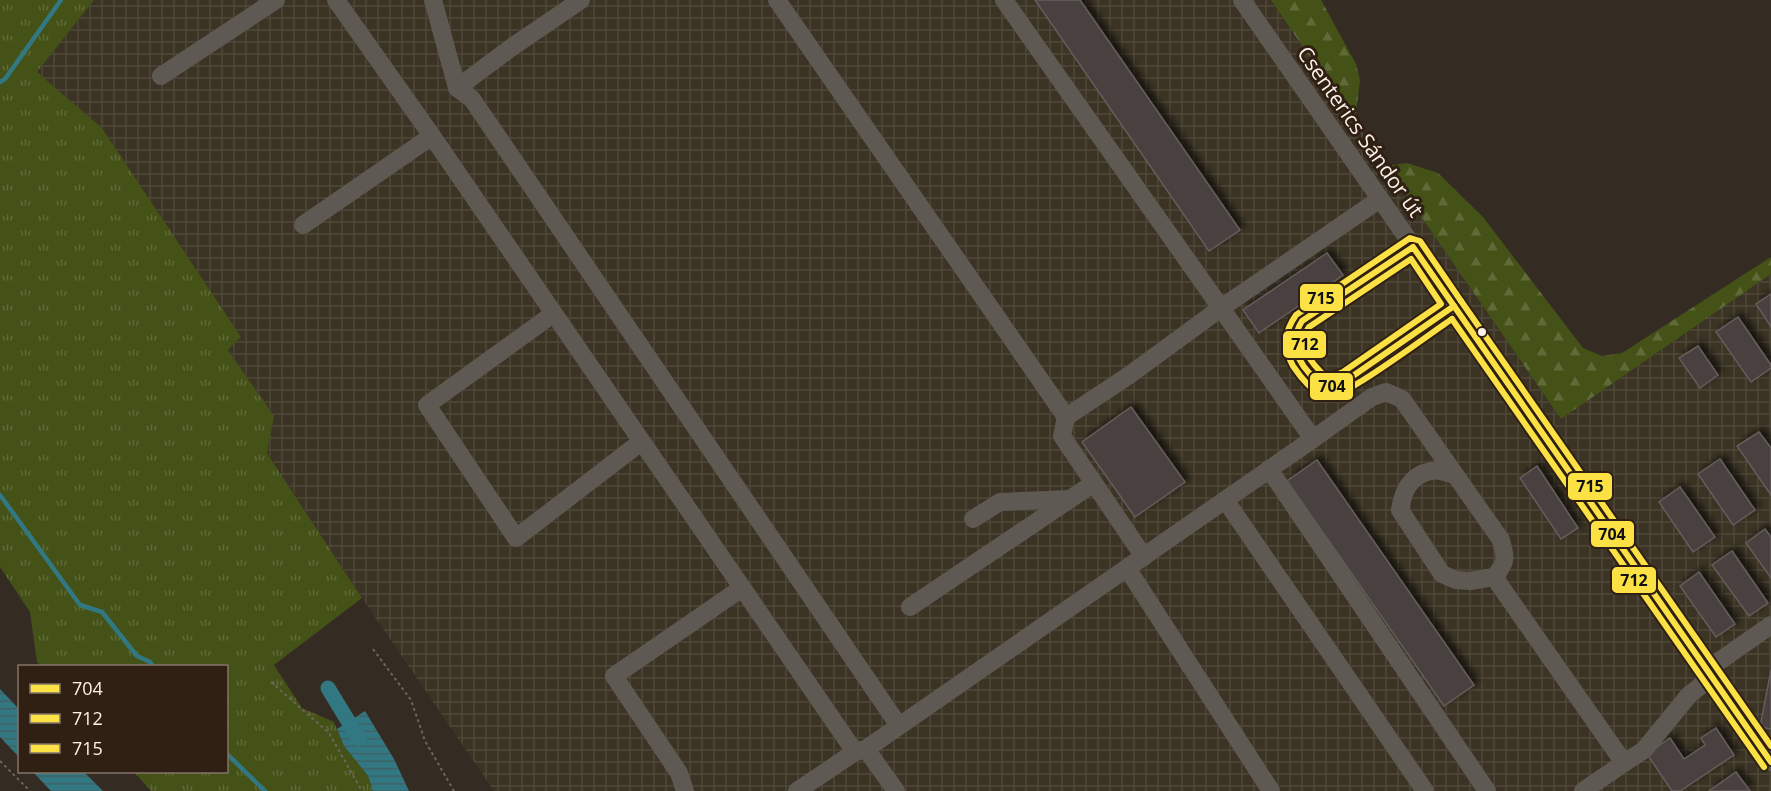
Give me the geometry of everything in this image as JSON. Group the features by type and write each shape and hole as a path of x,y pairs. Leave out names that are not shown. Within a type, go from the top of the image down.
{"street":[{"path":"161,76 276,0"},
{"path":"336,0 742,588 860,750 896,791"},
{"path":"434,0 457,88 472,99 898,726"},
{"path":"457,88 581,0"},
{"path":"777,0 1066,417"},
{"path":"1004,0 1313,438"},
{"name":"Csenterics Sándor út","path":"1242,0 1771,762"},
{"path":"303,225 432,136"},
{"path":"1144,557 1062,436 1066,417 1380,199"},
{"path":"1413,247 1302,321 1295,333 1296,352 1316,382 1327,388 1347,380 1454,306"},
{"path":"553,314 427,405 516,538 640,442"},
{"path":"797,791 898,726 1226,501 1372,397 1386,392 1402,399 1502,540 1506,557 1503,566 1494,577 1470,581 1456,580 1442,574 1400,510 1402,495 1412,480 1432,470 1455,475"},
{"path":"1269,470 1486,791"},
{"path":"910,607 1094,483"},
{"path":"974,519 1000,502 1070,499"},
{"path":"1226,501 1425,791"},
{"path":"1127,568 1272,791"},
{"path":"1494,577 1624,763"},
{"path":"685,791 679,773 614,676 742,588"},
{"path":"1583,791 1644,750 1689,695 1711,673 1771,625"}],"path":[{"path":"373,649 411,700 425,741 454,791"},
{"path":"271,682 329,733 362,791"},
{"path":"0,761 30,791"}],"shaded area":[{"path":"94,0 1271,0 1561,419 1771,274 1771,791 494,791 362,598 267,452 274,416 228,350 240,337 102,128 36,72"}],"green space":[{"path":"0,0 94,0 37,72 102,128 241,337 228,350 274,416 267,453 362,598 274,665 302,708 334,722 344,746 368,776 373,791 151,791 135,773 228,773 228,665 40,665 37,662 30,612 0,567"},
{"path":"1271,0 1321,0 1356,64 1360,80 1355,123"},
{"path":"1407,163 1438,173 1483,217 1583,348 1602,356 1622,353 1771,257 1771,274 1561,419 1386,166"}],"water":[{"path":"0,689 18,708 18,756 0,737"},
{"path":"365,711 394,759 409,791 373,791 368,776 344,746 337,729"},
{"path":"34,773 85,773 103,791 51,791"}],"building":[{"path":"1035,0 1080,0 1240,230 1209,251"},
{"path":"1327,253 1343,275 1259,333 1243,310"},
{"path":"1771,294 1771,327 1756,304"},
{"path":"1738,317 1771,365 1771,368 1751,382 1716,332"},
{"path":"1698,346 1718,375 1700,388 1679,358"},
{"path":"1131,407 1185,482 1135,517 1082,442"},
{"path":"1759,432 1771,448 1771,495 1737,446"},
{"path":"1720,459 1755,510 1733,525 1698,474"},
{"path":"1317,460 1474,685 1444,706 1287,481"},
{"path":"1537,466 1578,528 1561,539 1520,478"},
{"path":"1680,487 1715,537 1693,552 1659,502"},
{"path":"1765,529 1771,537 1771,578 1746,543"},
{"path":"1732,551 1768,603 1749,616 1712,565"},
{"path":"1699,572 1735,624 1716,637 1680,586"},
{"path":"1771,670 1771,729 1760,727"},
{"path":"1716,728 1734,755 1680,791 1672,791 1647,754 1670,738 1684,759 1705,745 1701,738"},
{"path":"1736,772 1750,791 1709,791"}],"waterway":[{"path":"0,82 5,79 61,0"},
{"path":"0,495 80,605 102,612 137,656 152,665"},
{"path":"328,688 359,739"},
{"path":"228,755 265,791"}],"transit line":[{"name":"715","path":"1452,319 1369,376 1327,397 1317,393 1303,380 1293,366 1286,346 1289,327 1296,315 1410,238 1420,241 1461,301"},
{"name":"704","path":"1413,247 1454,306 1347,380 1327,388 1311,375 1299,359 1295,341 1302,321 1413,247"},
{"name":"712","path":"1411,259 1441,304 1343,372 1326,377 1307,354 1304,341 1309,327 1411,259"},
{"name":"715","path":"1461,301 1771,746"},
{"name":"704","path":"1454,306 1771,762"},
{"name":"712","path":"1452,319 1764,767"}]}
